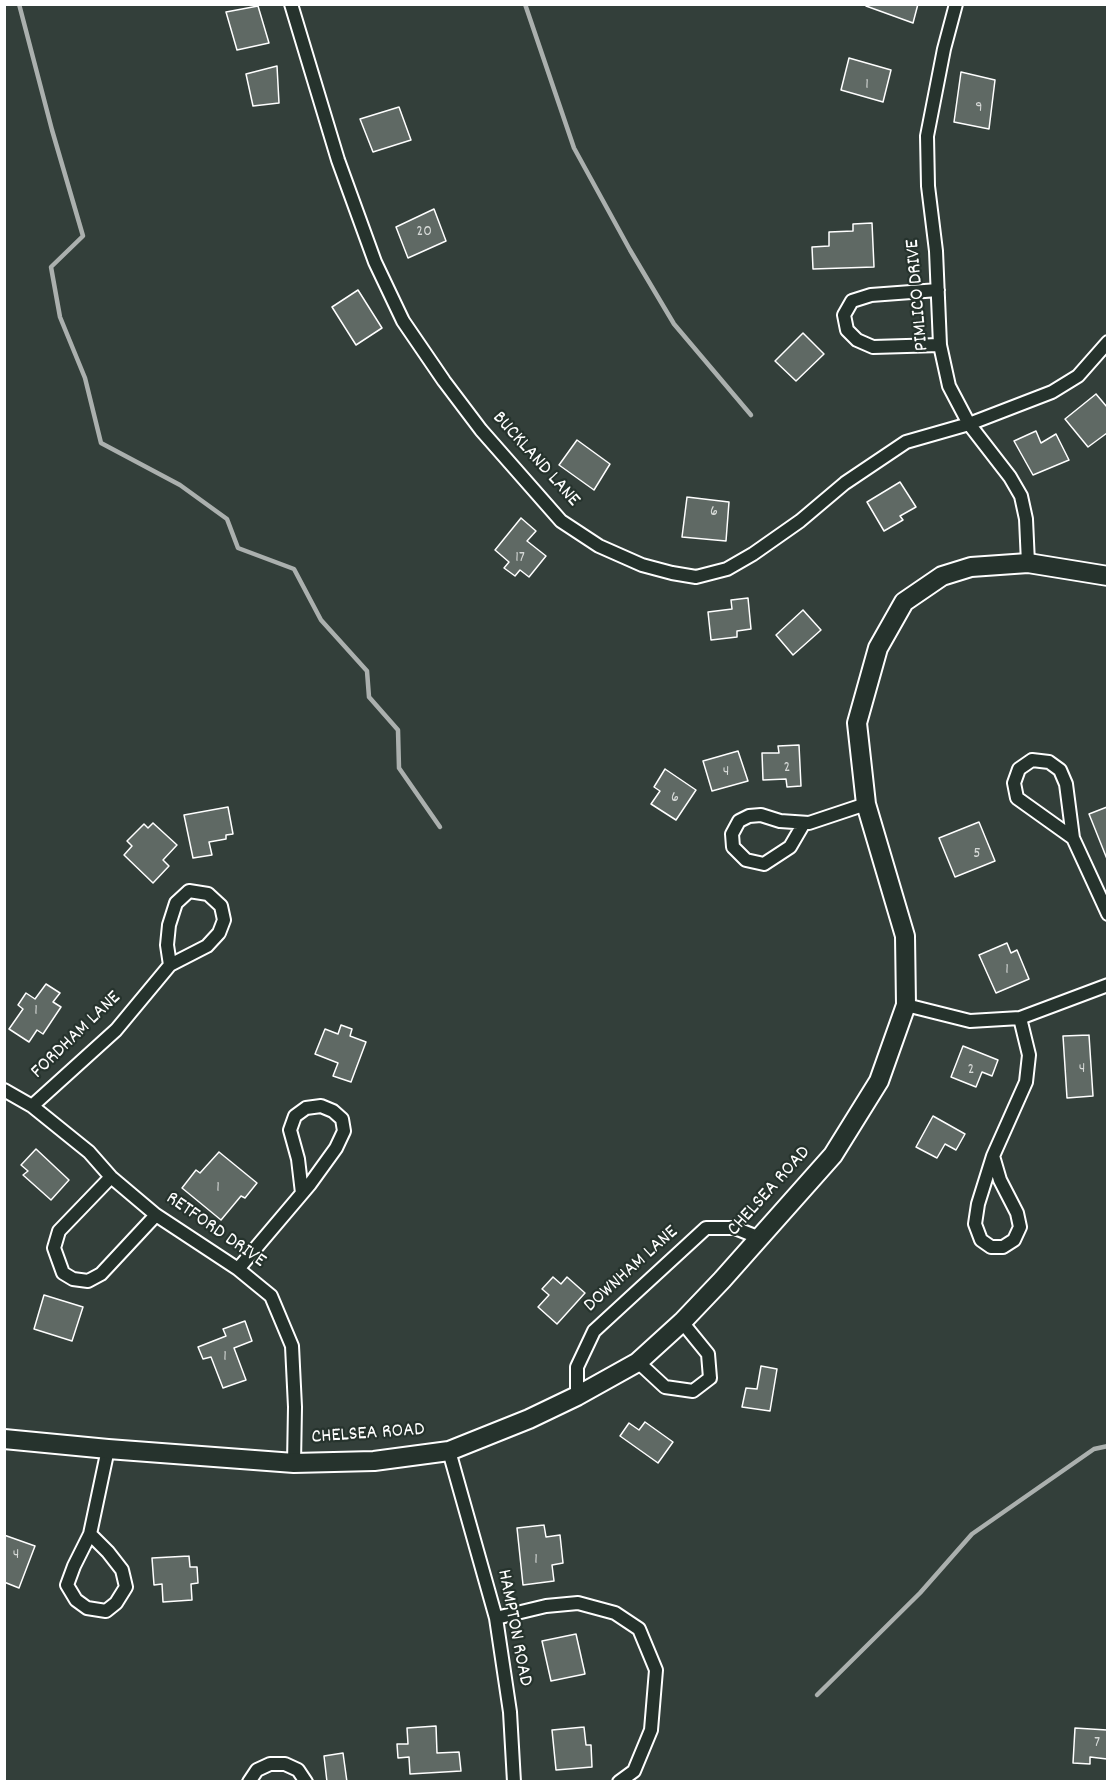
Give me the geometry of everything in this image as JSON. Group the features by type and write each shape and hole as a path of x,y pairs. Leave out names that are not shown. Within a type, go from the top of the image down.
{"street":[{"name":"BUCKLAND LANE","path":"291,4 338,160 375,262 403,321 457,398 561,521 599,546 642,565 672,573 696,576 727,569 800,521 845,483 906,442 969,424 1052,392 1078,376 1107,342"},
{"name":"PIMLICO DRIVE","path":"956,4 944,49 927,136 928,186 938,291 940,345 949,386 969,424 1021,495 1026,519 1028,563"},
{"path":"938,291 871,295 852,301 844,315 847,330 857,340 873,347 940,345"},
{"name":"CHELSEA ROAD","path":"4,1439 294,1463 374,1461 449,1451 529,1419 578,1396 638,1362 682,1322 833,1155 879,1081 906,1005 905,936 866,804 857,723 878,648 904,602 942,576 971,567 1028,563 1107,576"},
{"path":"1073,838 1017,798 1014,783 1019,769 1032,760 1049,762 1060,770 1066,784 1073,838 1107,914"},
{"path":"804,823 790,847 764,864 746,860 733,847 732,834 739,821 750,816 761,815 780,821 809,823 866,804"},
{"name":"FORDHAM LANE","path":"32,1106 116,1030 170,965 207,946 219,933 224,920 221,906 208,894 189,891 176,903 169,925 167,945 170,965"},
{"path":"906,1005 970,1021 1020,1018 1107,985"},
{"path":"993,1156 1000,1180 1017,1213 1020,1227 1014,1240 1003,1247 991,1247 981,1240 975,1224 978,1204 993,1156 1026,1082 1029,1055 1020,1018"},
{"name":"RETFORD DRIVE","path":"4,1090 32,1106 89,1152 111,1177 156,1215 237,1269 271,1296 292,1346 295,1407 294,1463"},
{"path":"237,1269 302,1193 336,1148 344,1131 342,1119 333,1111 321,1106 306,1108 295,1116 290,1130 298,1159 302,1193"},
{"path":"111,1177 59,1231 54,1248 63,1273 73,1279 88,1281 100,1274 156,1215"},
{"name":"DOWNHAM LANE","path":"578,1396 577,1367 594,1331 706,1228 735,1228 760,1238"},
{"path":"638,1362 665,1387 693,1391 710,1378 708,1354 682,1322"},
{"path":"90,1534 122,1570 126,1587 117,1603 106,1611 87,1608 76,1600 67,1585 90,1534 108,1449"},
{"name":"HAMPTON ROAD","path":"449,1451 496,1618 510,1712 514,1782"},
{"path":"496,1618 546,1606 578,1602 615,1613 639,1629 656,1671 651,1730 634,1770 619,1782"},
{"path":"249,1782 257,1770 270,1764 285,1764 298,1770 306,1782"}],"building":[{"path":"866,4 918,4 913,23 866,6"},
{"path":"258,6 269,43 237,50 226,12"},
{"path":"849,58 891,70 883,102 841,90"},
{"path":"277,66 279,103 253,106 246,74"},
{"path":"961,72 995,80 989,129 954,122"},
{"path":"399,107 411,140 373,152 360,119"},
{"path":"434,209 446,241 408,258 396,227"},
{"path":"872,223 874,267 813,269 812,247 829,246 829,232 853,231 853,224"},
{"path":"358,290 382,328 356,345 332,307"},
{"path":"803,333 824,354 796,381 775,361"},
{"path":"1096,394 1107,407 1107,433 1088,447 1065,419"},
{"path":"1036,431 1041,443 1056,434 1069,460 1033,475 1014,441"},
{"path":"577,440 610,464 594,490 559,465"},
{"path":"900,482 916,507 900,516 903,520 884,531 867,502"},
{"path":"687,497 729,502 726,541 682,537"},
{"path":"521,518 536,531 527,541 546,556 529,577 520,570 515,576 504,568 509,562 495,550"},
{"path":"748,598 751,629 737,631 737,637 711,640 708,612 732,609 731,600"},
{"path":"803,610 821,630 793,655 776,635"},
{"path":"799,745 801,786 787,787 786,779 763,780 762,753 779,753 778,746"},
{"path":"738,751 748,781 712,791 703,761"},
{"path":"665,769 696,790 676,820 651,804 660,791 654,787"},
{"path":"228,807 233,834 226,835 226,839 209,842 212,855 193,858 184,815"},
{"path":"1107,807 1107,859 1089,814"},
{"path":"979,822 995,861 955,877 939,838"},
{"path":"153,823 177,845 163,860 169,866 153,883 124,855 132,846 127,841 144,824 148,828"},
{"path":"1007,943 1011,953 1017,950 1029,979 996,993 979,955"},
{"path":"46,984 60,993 53,1002 61,1007 43,1034 37,1030 29,1042 9,1029 23,1009 18,1005 26,993 35,999"},
{"path":"341,1025 352,1029 350,1036 366,1042 351,1082 333,1076 338,1063 315,1054 325,1029 338,1034"},
{"path":"1089,1035 1093,1096 1067,1098 1063,1036"},
{"path":"963,1046 998,1060 992,1076 982,1072 976,1087 951,1077"},
{"path":"933,1116 965,1134 956,1150 945,1144 937,1158 916,1147"},
{"path":"36,1149 69,1180 51,1200 23,1175 28,1171 21,1165"},
{"path":"219,1152 257,1183 245,1198 241,1196 221,1220 182,1188 196,1170 200,1173"},
{"path":"553,1277 561,1284 567,1277 585,1293 557,1324 538,1307 549,1295 542,1289"},
{"path":"44,1295 83,1307 72,1341 34,1329"},
{"path":"245,1321 252,1341 234,1348 246,1380 223,1388 211,1357 203,1359 198,1347 226,1336 223,1329"},
{"path":"761,1366 777,1369 770,1411 742,1407 746,1388 757,1389"},
{"path":"645,1422 673,1442 658,1463 620,1436 629,1423 639,1430"},
{"path":"544,1525 546,1537 560,1535 563,1563 552,1565 554,1581 523,1585 517,1528"},
{"path":"4,1535 35,1546 19,1588 4,1582"},
{"path":"189,1556 190,1567 197,1567 198,1583 191,1584 192,1600 163,1602 162,1584 154,1585 152,1558"},
{"path":"576,1634 585,1674 551,1681 542,1641"},
{"path":"436,1726 437,1753 459,1752 461,1771 410,1774 409,1757 398,1758 397,1744 408,1744 407,1728"},
{"path":"584,1727 586,1745 591,1745 592,1767 556,1770 552,1730"},
{"path":"1075,1728 1107,1730 1107,1759 1090,1757 1090,1764 1073,1763"},
{"path":"343,1753 347,1782 327,1782 324,1756"}],"waterway":[{"path":"19,4 83,236 51,267 60,317 85,378 101,443 180,485 227,519 238,548 294,569 321,620 367,671 369,697 398,730 399,768 440,827"},
{"path":"525,4 574,148 630,250 674,324 751,415"},
{"path":"817,1695 920,1593 972,1534 1094,1449 1108,1446"}]}
